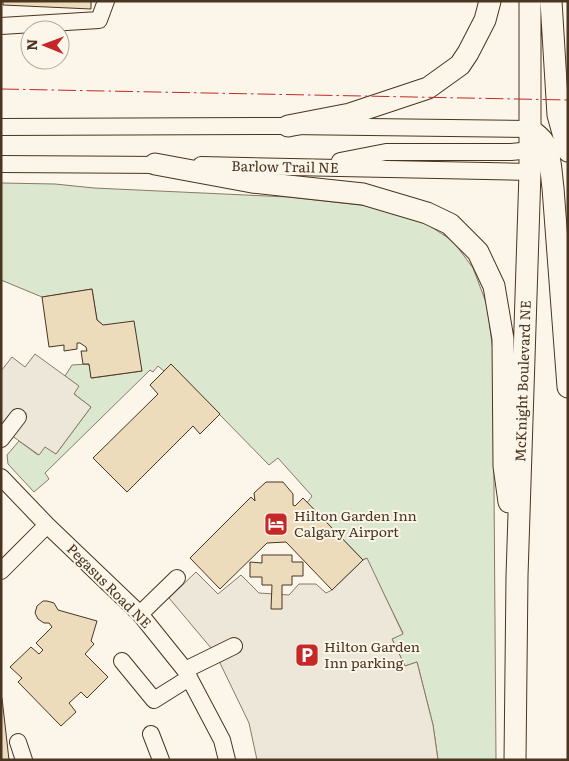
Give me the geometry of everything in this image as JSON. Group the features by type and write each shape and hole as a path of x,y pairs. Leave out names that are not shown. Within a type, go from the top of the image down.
{"main road":[{"path":"288,126 350,114 428,88 460,65 484,20 490,1"},
{"path":"530,1 530,129 556,152"},
{"path":"551,1 558,115 556,152 568,387"},
{"name":"McKnight Boulevard NE","path":"515,760 517,576 556,152"},
{"path":"154,164 252,182 363,194 427,213 450,224 478,252 494,286 503,339 504,466 517,576"}],"street":[{"path":"1,26 99,20 106,1"},
{"path":"1,127 288,126 530,129"},
{"path":"308,168 386,152 556,152"},
{"name":"Barlow Trail NE","path":"1,164 154,164 308,168 556,152"},
{"path":"1,439 18,417"},
{"name":"Pegasus Road NE","path":"1,477 47,525 140,614 187,674 222,740 227,760"},
{"path":"1,571 47,525"},
{"path":"140,614 177,578"},
{"path":"122,661 154,700 187,674 234,646"},
{"path":"151,734 161,760"},
{"path":"18,742 24,760"}],"green space":[{"path":"1,183 55,184 94,188 288,197 378,207 419,219 453,241 473,268 487,305 493,351 496,760 438,760 433,725 417,662 405,666 392,639 403,633 366,558 363,560 307,503 312,496 278,458 269,465 171,365 164,371 158,366 153,372 150,370 45,473 49,479 34,492 8,464 7,455 19,441 38,455 45,446 56,454 91,407 73,393 78,386 65,376 72,365 89,364 92,378 142,371 97,320 92,289 42,297 1,280"}],"shaded area":[{"path":"35,354 79,386 74,394 91,407 56,454 45,447 39,455 1,428 1,371 12,357 25,367"},
{"name":"Hilton Garden Inn parking","path":"367,558 403,634 392,639 405,666 417,662 433,725 438,760 257,760 249,723 220,663 211,648 169,598 196,572 218,594 241,575 259,593 289,595 299,584 316,584 326,593 332,590"}],"building":[{"path":"3,1 91,1 91,9 3,5"},
{"path":"92,289 97,320 103,325 134,321 142,371 91,378 89,364 83,364 81,351 87,351 86,347 77,343 77,349 64,351 64,345 49,347 42,297"},
{"path":"171,364 220,414 200,434 193,426 127,492 93,458 158,394 150,385"},
{"name":"Hilton Garden Inn Calgary Airport","path":"266,482 283,482 293,494 293,505 295,506 303,498 363,560 332,590 286,542 267,543 220,589 190,558 251,497 255,501 254,493"},
{"path":"262,555 292,555 292,562 303,562 303,576 292,576 292,585 282,585 282,609 271,609 272,585 262,585 262,577 250,577 250,562 262,563"},
{"path":"43,601 54,603 58,610 97,621 91,641 94,644 85,654 108,677 87,698 81,692 69,703 76,712 61,726 18,682 22,678 10,667 31,647 39,654 43,650 36,643 52,627 49,623 44,623 38,619 35,613 37,606"},
{"path":"2,698 9,760 1,760"}],"power":[{"path":"1,89 568,100"}],"place":[{"name":"Hilton Garden Inn Calgary Airport","path":"276,524"},
{"name":"Hilton Garden Inn parking","path":"307,655"}]}
